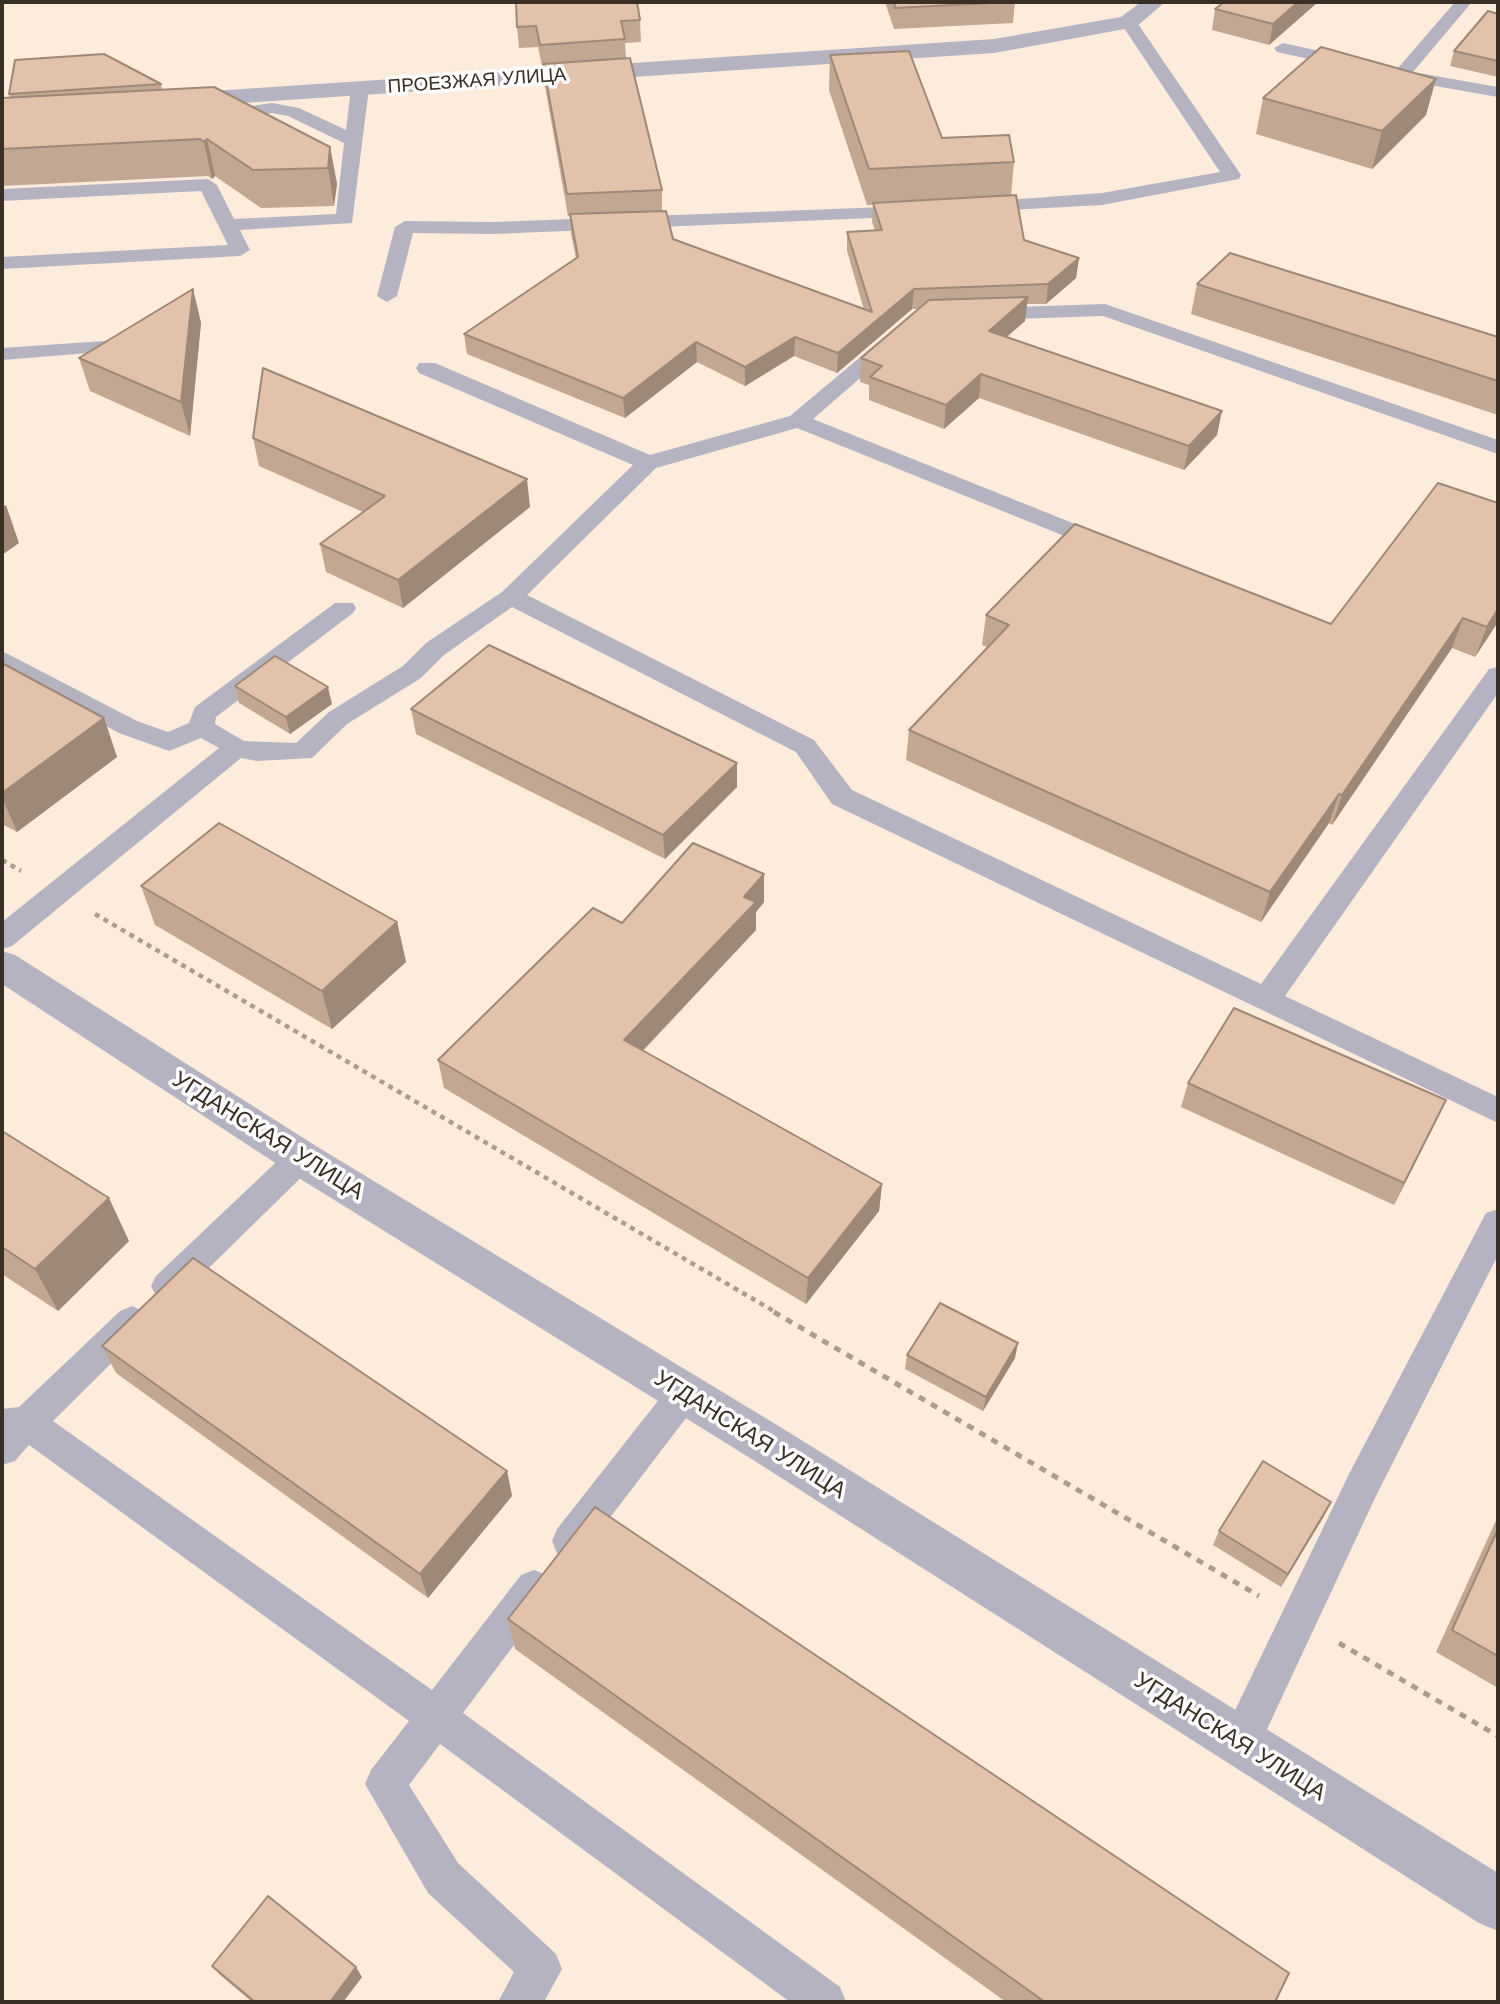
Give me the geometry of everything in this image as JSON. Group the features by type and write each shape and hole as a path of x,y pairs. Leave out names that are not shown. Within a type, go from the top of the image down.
{"street":[{"name":"ПРОЕЗЖАЯ УЛИЦА","path":"153,102 995,46 1128,22 1154,2"},
{"name":"УГДАНСКАЯ УЛИЦА","path":"2,965 301,1157 1498,1904"}],"lane":[{"path":"1464,2 1394,74 1498,92"},
{"path":"960,210 1102,199 1232,175 1128,22"},
{"path":"1283,48 1362,66"},
{"path":"228,225 345,219 360,88"},
{"path":"178,118 272,108 293,112 354,141"},
{"path":"2,195 208,185 240,250 2,263"},
{"path":"387,296 405,227 494,228 933,211"},
{"path":"960,314 1105,310 1498,447"},
{"path":"201,727 226,739 236,748 257,752 303,752 338,718 412,672 436,649 511,597 648,463 798,421 911,324"},
{"path":"2,354 119,346"},
{"path":"427,368 648,463"},
{"path":"798,421 1130,555"},
{"path":"511,597 805,746 842,797 1498,1111"},
{"path":"201,727 204,713 344,608"},
{"path":"2,659 128,727 169,742 201,727"},
{"path":"1266,1000 1498,675"},
{"path":"2,938 236,748"},
{"path":"301,1157 10,1432 435,1716 825,2002"},
{"path":"1240,1743 1297,1618 1363,1484 1498,1223"},
{"path":"519,2002 541,1969 443,1878 385,1784 684,1394"}],"path":[{"path":"2,860 1498,1736"}],"building":[{"path":"516,2 637,2 640,20 621,21 625,39 540,45 536,26 517,27"},
{"path":"894,2 1010,2 895,8"},
{"path":"1224,2 1298,2 1273,24 1215,9"},
{"path":"1488,11 1498,14 1498,61 1454,51"},
{"path":"1321,47 1436,79 1382,131 1263,98"},
{"path":"909,51 942,138 1009,135 1014,162 869,169 830,55"},
{"path":"104,54 161,84 9,94 15,60"},
{"path":"630,58 662,190 567,194 543,64"},
{"path":"214,87 330,147 328,168 253,170 207,139 204,142 200,139 2,149 2,98"},
{"path":"1016,195 1024,240 1079,258 1048,284 914,289 838,353 795,337 745,367 696,342 623,398 464,334 578,257 570,214 666,211 673,239 872,312 847,232 882,230 873,203"},
{"path":"1230,253 1498,337 1498,381 1197,284"},
{"path":"193,289 181,402 79,358"},
{"path":"1028,297 989,331 1222,411 1189,446 981,374 946,405 870,377 882,366 861,358 929,300"},
{"path":"263,368 527,479 398,580 320,544 385,496 253,438"},
{"path":"1438,483 1498,503 1498,609 1487,627 1463,618 1342,795 1339,794 1270,892 909,730 1009,625 986,615 1075,524 1331,624"},
{"path":"489,645 737,763 663,835 411,709"},
{"path":"275,656 328,687 286,717 235,686"},
{"path":"2,663 104,718 2,793"},
{"path":"219,823 397,922 322,991 141,886"},
{"path":"693,843 764,874 744,897 756,902 624,1040 882,1184 808,1278 438,1060 593,908 622,923"},
{"path":"1234,1008 1446,1100 1404,1183 1188,1083"},
{"path":"2,1131 109,1198 35,1269 2,1247"},
{"path":"193,1258 507,1471 420,1574 102,1346"},
{"path":"940,1303 1018,1343 986,1397 907,1355"},
{"path":"1263,1461 1331,1502 1288,1574 1219,1531"},
{"path":"595,1507 1289,1973 1275,2002 1045,2002 508,1619"},
{"path":"1498,1529 1498,1656 1452,1630"},
{"path":"268,1896 356,1967 330,2002 255,2002 212,1966"}]}
